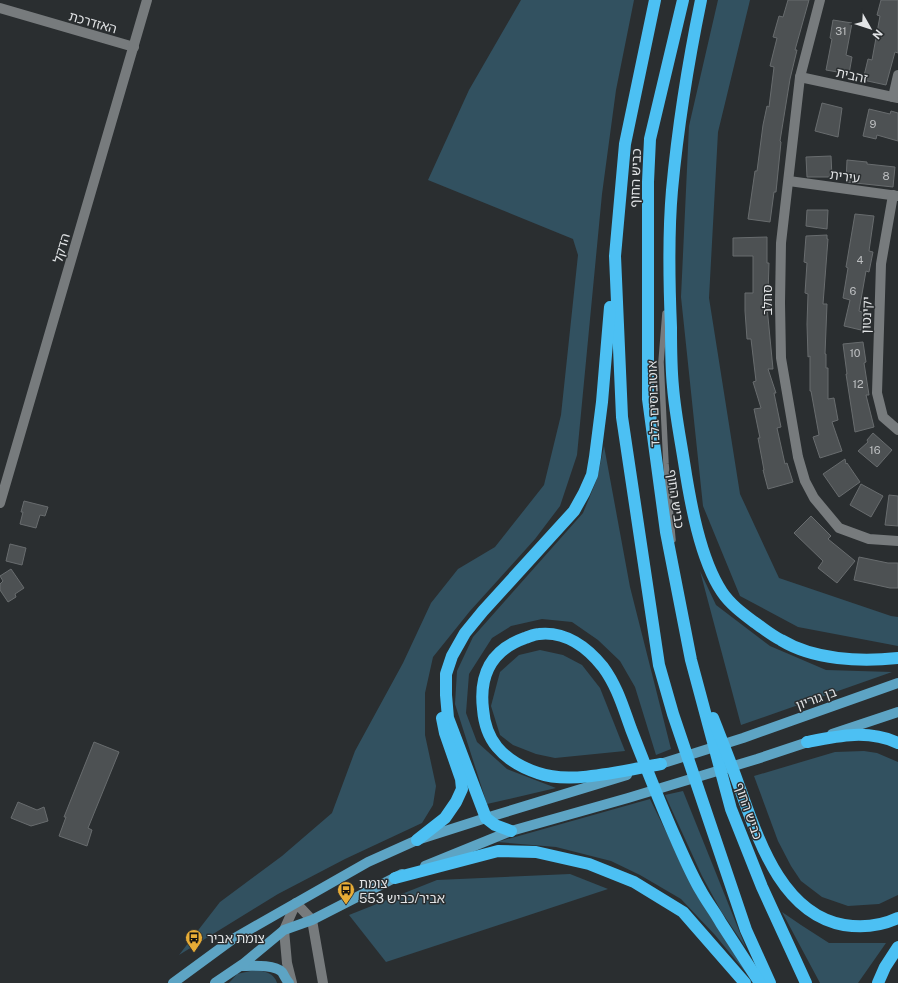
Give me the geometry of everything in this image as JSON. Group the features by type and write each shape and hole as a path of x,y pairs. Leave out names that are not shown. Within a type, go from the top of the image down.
{"highway":[{"name":"כביש החוף","path":"655,0 625,144 615,256 622,417 659,665 673,714 746,930 770,983"},
{"name":"כביש החוף","path":"683,0 650,139 648,182 648,399 666,532 690,660 731,809 762,887 806,983"},
{"path":"701,0 691,48 677,143 672,191 668,266 673,388 688,491 710,572 722,593 733,605 762,628 782,641 802,650 832,656 854,659 884,660 898,658"},
{"path":"417,840 445,818 456,802 462,789 461,779 445,733 438,691 442,666 453,644 574,511 592,475 602,402 615,256"},
{"path":"483,611 465,633 452,656 446,674 448,718 486,818 495,825 511,831"},
{"path":"661,764 622,773 579,778 552,777 539,774 521,766 497,747 488,732 484,718 481,694 485,673 505,647 516,641 539,634 563,635 591,653 602,666 619,695 630,728 675,837 701,892 760,983"},
{"path":"690,660 726,750 754,828 769,860 790,892 810,910 834,923 863,927 889,922 898,918"},
{"path":"807,742 837,736 863,734 876,736 898,743"},
{"path":"394,878 498,851 536,852 589,864 634,882 683,912 745,983"},
{"path":"878,983 886,966 898,947"}],"main road":[{"name":"בן גוריון","path":"661,764 743,738 898,683"},
{"path":"215,983 236,969 284,930 312,920 394,878 511,831 757,759 898,712"},
{"path":"174,983 233,939 368,862 417,840 622,773"},
{"path":"236,969 260,966 272,968 281,971 289,983"}],"street":[{"name":"הדקל","path":"0,503 148,0"},
{"name":"סחלב","path":"820,0 800,77 781,243 781,358 798,457 805,481 814,498 839,528 869,539 898,541"},
{"name":"האזדרכת","path":"0,8 134,47"},
{"path":"896,97 898,75"},
{"name":"זהבית","path":"800,77 896,97"},
{"name":"עירית","path":"788,181 895,196"},
{"name":"יקינטון","path":"895,196 881,264 877,393 883,417 898,430"},
{"path":"292,983 284,930 296,902 312,920 323,983"}],"lane":[{"name":"אוטובוסים בלבד","path":"668,266 662,362 666,464 677,590"},
{"path":"225,983 236,969"}],"shaded area":[{"path":"521,0 634,0 616,90 602,194 577,455 560,506 535,539 470,611 433,657 425,693 425,735 436,786 433,805 422,823 345,859 278,894 179,955 220,902 282,856 332,813 355,751 403,663 431,603 458,569 495,547 544,485 561,415 578,255 573,239 428,180 469,90"},
{"path":"718,0 750,0 718,132 709,298 740,494 779,578 891,616 898,617 898,646 798,627 740,596 703,506 681,297 689,126"},
{"path":"604,446 630,587 671,749 656,755 635,687 620,661 598,640 572,622 542,619 511,626 492,638 469,674 466,713 477,742 507,769 556,788 487,804 455,704 457,671 473,637 583,513 597,479"},
{"path":"700,571 716,605 770,646 826,670 892,672 741,725"},
{"path":"540,650 563,655 582,665 600,688 625,751 555,758 536,754 513,745 500,735 491,706 500,672 519,655"},
{"path":"864,751 877,753 898,762 898,895 879,904 848,906 822,897 801,881 778,841 754,776 835,752"},
{"path":"683,791 746,948 721,911 702,876 665,795"},
{"path":"650,799 698,897 752,980 715,935 681,899 640,875 611,861 556,847 497,842"},
{"path":"570,874 608,889 386,962 349,915 437,880"},
{"path":"782,912 829,943 886,943 858,983 820,983"},
{"path":"255,970 269,973 274,977 277,983 229,983 237,974"}],"building":[{"path":"788,0 809,0 795,50 797,50 790,79 780,141 776,192 774,192 770,222 748,219 755,171 757,171 763,125 767,106 769,107 774,67 770,66 777,38 773,37 779,16 783,17"},
{"path":"881,0 898,0 898,53 895,52 886,85 863,80 868,59 872,60 880,16 877,15"},
{"path":"833,20 852,23 846,55 852,57 849,74 826,70 832,39 830,38"},
{"path":"822,103 842,108 838,137 815,131"},
{"path":"869,109 890,114 891,111 898,113 898,141 877,135 876,139 863,136"},
{"path":"831,156 832,177 807,177 806,157"},
{"path":"847,160 895,167 893,187 846,182"},
{"path":"807,210 828,210 827,229 806,226"},
{"path":"855,214 874,216 869,251 873,252 869,272 866,271 859,311 865,313 861,330 844,326 850,300 843,298 848,268 846,267"},
{"path":"827,235 828,239 823,304 827,304 825,354 826,368 828,368 828,399 834,398 838,420 832,422 842,451 820,458 813,437 819,435 810,391 810,356 808,357 807,324 808,294 805,293 807,263 804,262 806,236"},
{"path":"767,237 767,263 769,263 768,294 771,294 770,307 767,307 773,369 768,369 776,393 774,393 781,427 777,428 785,464 787,463 793,482 768,489 763,470 758,438 760,438 754,409 761,408 753,382 756,381 751,339 747,339 745,311 745,293 753,293 753,256 733,256 733,238"},
{"path":"863,342 866,362 864,363 869,395 866,395 874,427 855,432 843,344"},
{"path":"873,433 892,450 877,467 858,451 868,442 867,440"},
{"path":"845,459 846,464 847,463 860,482 839,497 823,474"},
{"path":"861,484 883,496 871,517 850,505"},
{"path":"889,495 898,496 898,526 885,525"},
{"path":"24,501 48,507 45,516 40,515 36,528 20,524"},
{"path":"811,516 831,536 828,539 855,561 837,583 818,568 823,561 794,533"},
{"path":"10,544 26,548 22,565 6,561"},
{"path":"859,557 888,563 898,563 898,588 890,588 854,580"},
{"path":"11,569 24,588 15,594 16,597 8,602 0,590 0,584 3,581 0,576"},
{"path":"94,742 119,752 88,828 92,830 87,846 59,836 66,817 64,817"},
{"path":"18,802 37,810 44,807 48,821 31,826 11,818"}],"place":[{"name":"צומת אביר/כביש 553","path":"346,905"},
{"name":"צומת אביר","path":"194,953"}]}
